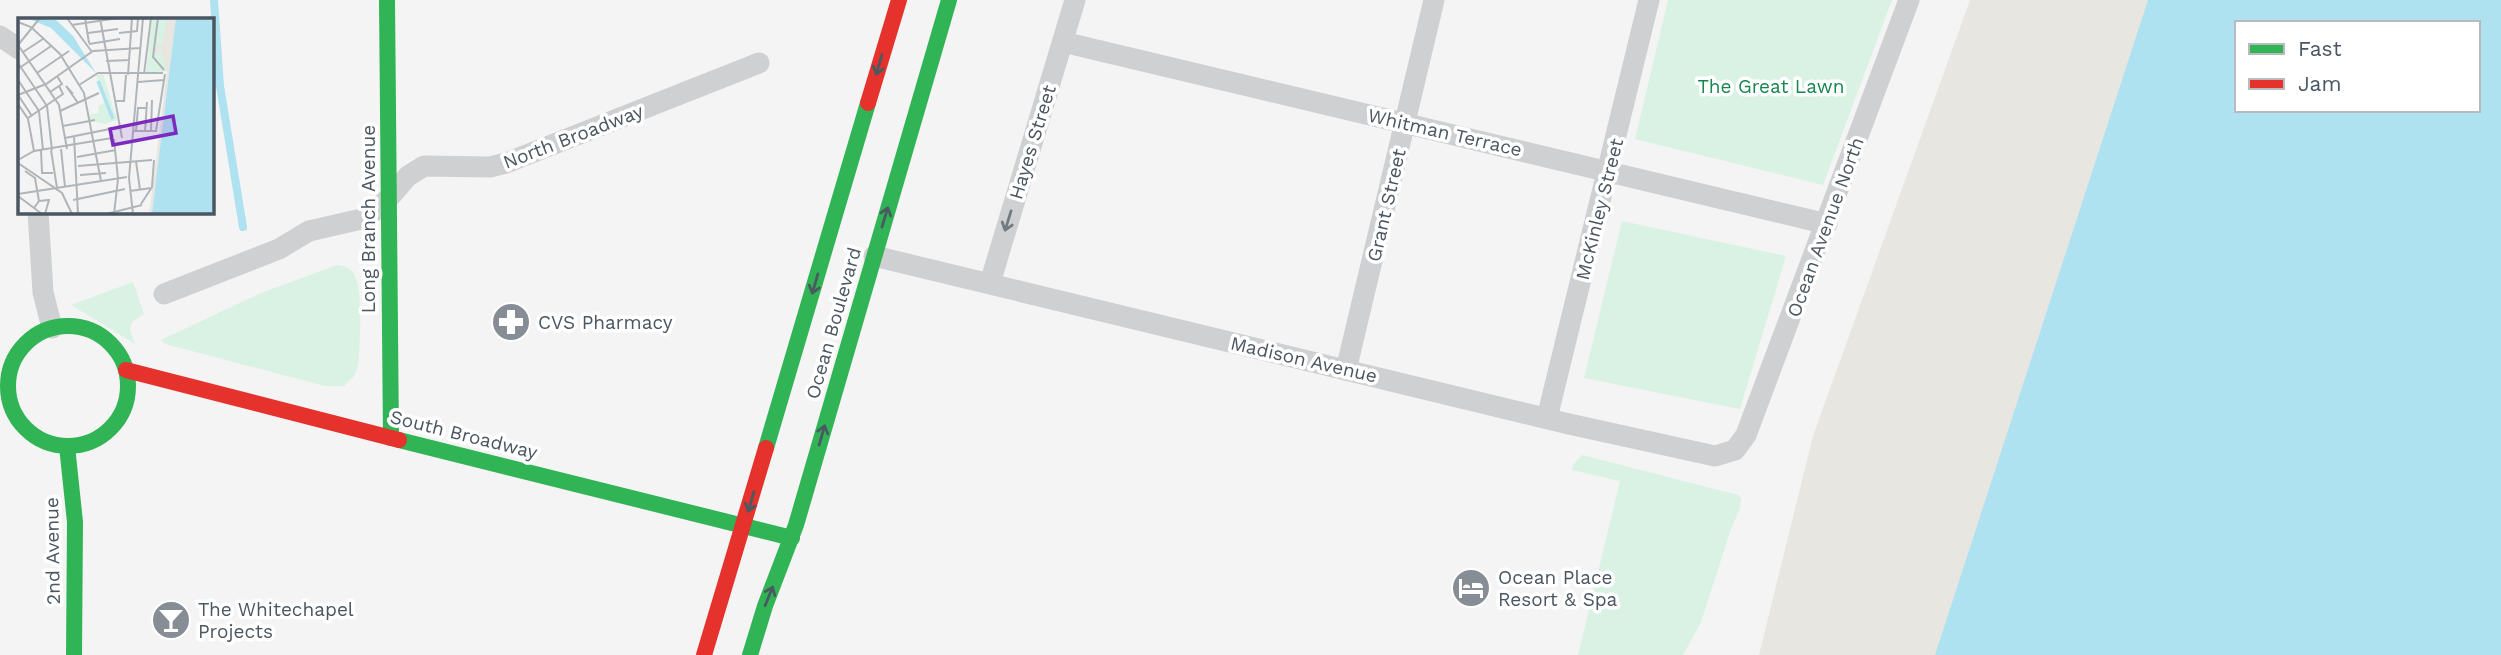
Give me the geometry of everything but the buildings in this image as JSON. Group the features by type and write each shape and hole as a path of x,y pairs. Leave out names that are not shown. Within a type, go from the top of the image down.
{"street":[{"name":"Long Branch Avenue","path":"387,0 391,438"},
{"name":"Ocean Boulevard","path":"704,655 899,0"},
{"name":"Ocean Boulevard","path":"750,655 765,606 792,538 949,0"},
{"name":"Hayes Street","path":"990,283 1075,0"},
{"name":"Grant Street","path":"1346,369 1434,0"},
{"name":"McKinley Street","path":"1548,418 1649,0"},
{"name":"Ocean Avenue North","path":"1734,450 1746,435 1909,0"},
{"path":"0,36 18,48"},
{"name":"Whitman Terrace","path":"1063,42 1827,224"},
{"name":"North Broadway","path":"164,294 279,249 314,229 359,221 372,214 408,176 424,166 490,167 506,163 759,63"},
{"path":"38,214 44,292 52,328"},
{"name":"Madison Avenue","path":"874,256 1715,456 1734,450"},
{"path":"71,326 89,330 106,339 118,353 126,370 128,389 124,407 116,423 102,436 85,444 66,446 49,443 26,428 11,406 4,388 15,357 31,339 52,328 71,326"},
{"name":"South Broadway","path":"126,370 792,538"},
{"name":"2nd Avenue","path":"66,446 71,467 75,545 74,655"}],"green space":[{"name":"The Great Lawn","path":"1668,0 1892,0 1823,185 1635,139"},
{"path":"1622,221 1786,256 1740,409 1584,378"},
{"path":"337,265 348,268 355,276 360,306 358,366 354,376 344,386 325,386 165,344 161,340 261,293"},
{"path":"133,282 144,314 132,322 130,330 135,344 71,305"},
{"path":"1582,455 1738,495 1741,498 1740,508 1701,622 1683,655 1578,655 1620,481 1572,470"}],"sand":[{"path":"1970,0 2404,0 2235,21 2235,112 2237,112 2275,655 1759,655 1813,436"}],"water":[{"path":"2148,0 2501,0 2501,655 1935,655"}],"waterway":[{"path":"214,0 220,86 243,227"}],"traffic: fast":[{"path":"387,0 391,438"},
{"path":"750,655 765,606 796,525 949,0"},
{"path":"766,448 868,103"},
{"path":"68,326 91,331 110,344 123,363 128,386 123,409 110,428 91,441 68,446 45,441 26,428 13,409 8,386 13,363 26,344 45,331 68,326"},
{"path":"399,440 792,538"},
{"path":"67,446 75,522 74,655"}],"traffic: jam":[{"path":"868,103 899,0"},
{"path":"126,370 399,440"},
{"path":"704,655 766,448"}],"place":[{"name":"CVS Pharmacy","path":"511,322"},
{"name":"Ocean Place Resort & Spa","path":"1471,588"},
{"name":"The Whitechapel Projects","path":"171,620"}]}
